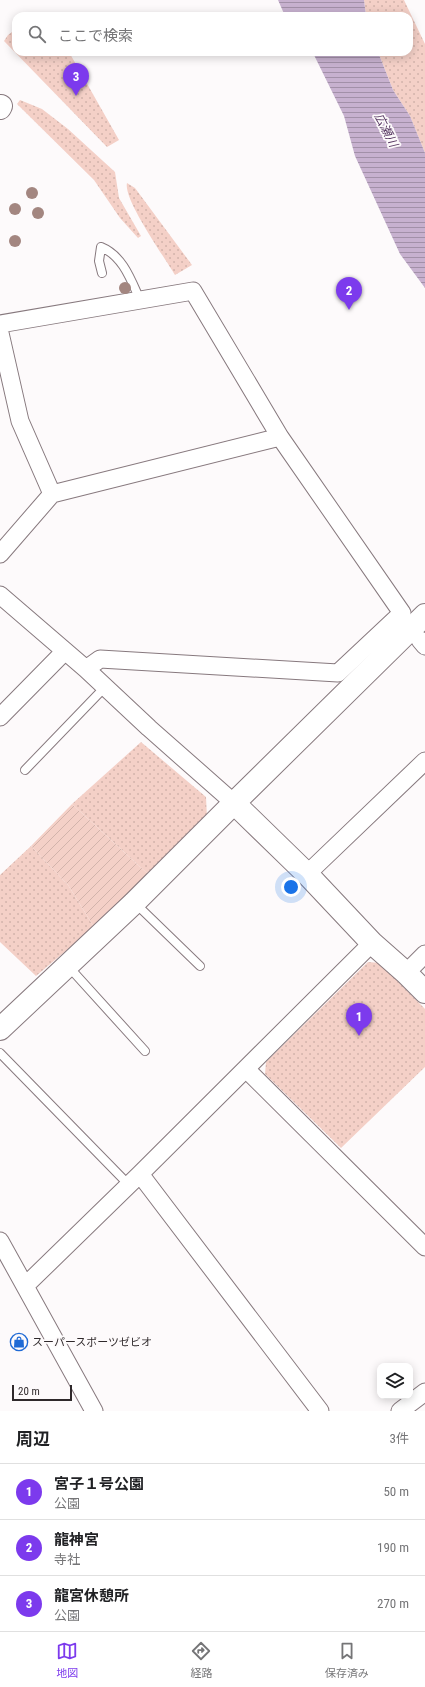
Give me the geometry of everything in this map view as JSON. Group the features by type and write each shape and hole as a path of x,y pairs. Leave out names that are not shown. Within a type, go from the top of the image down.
{"street":[{"path":"0,324 192,291 280,436 402,613 338,673 100,659 86,669"},
{"path":"0,333 20,421 52,494"},
{"path":"0,554 52,494 280,436"},
{"path":"0,595 86,669 149,728 234,803 307,874 372,944 406,973 425,992"},
{"path":"0,1029 134,903 425,615"},
{"path":"0,717 65,651"},
{"path":"307,874 425,760"},
{"path":"25,1286 372,944"},
{"path":"406,973 425,954"},
{"path":"246,1069 425,1247"},
{"path":"134,1180 320,1411"},
{"path":"0,1241 94,1411"},
{"path":"407,1409 425,1392"}],"lane":[{"path":"102,274 99,261 101,247 112,251 127,272 140,300"},
{"path":"25,770 105,687"},
{"path":"134,903 200,966"},
{"path":"67,966 145,1051"},
{"path":"0,1053 134,1180"}],"shaded area":[{"path":"364,0 404,0 410,12 366,12"},
{"path":"413,19 425,44 425,153 410,116 393,90 380,56 413,56"},
{"path":"12,32 12,49 4,41"},
{"path":"19,56 71,56 119,140 107,147"},
{"path":"20,100 42,109 68,129 115,172 119,198 141,236 138,238 120,218 94,180 17,104"},
{"path":"127,183 135,188 192,265 175,275 154,243 131,202"},
{"path":"141,742 206,797 207,818 149,875 72,804"},
{"path":"72,804 149,875 94,927 68,885 31,846"},
{"path":"31,846 68,885 94,927 36,976 0,942 0,875"},
{"path":"368,962 380,963 425,1009 425,1067 341,1148 265,1074 266,1062"}],"water":[{"path":"278,0 364,0 366,12 283,12"},
{"name":"広瀬川","path":"314,56 380,56 393,90 410,116 425,153 425,288 400,254 355,156 344,116"}],"place":[{"name":"龍宮休憩所","path":"76,96"},
{"name":"龍神宮","path":"349,310"},
{"name":"宮子１号公園","path":"359,1036"},
{"name":"スーパースポーツゼビオ","path":"19,1342"}]}
